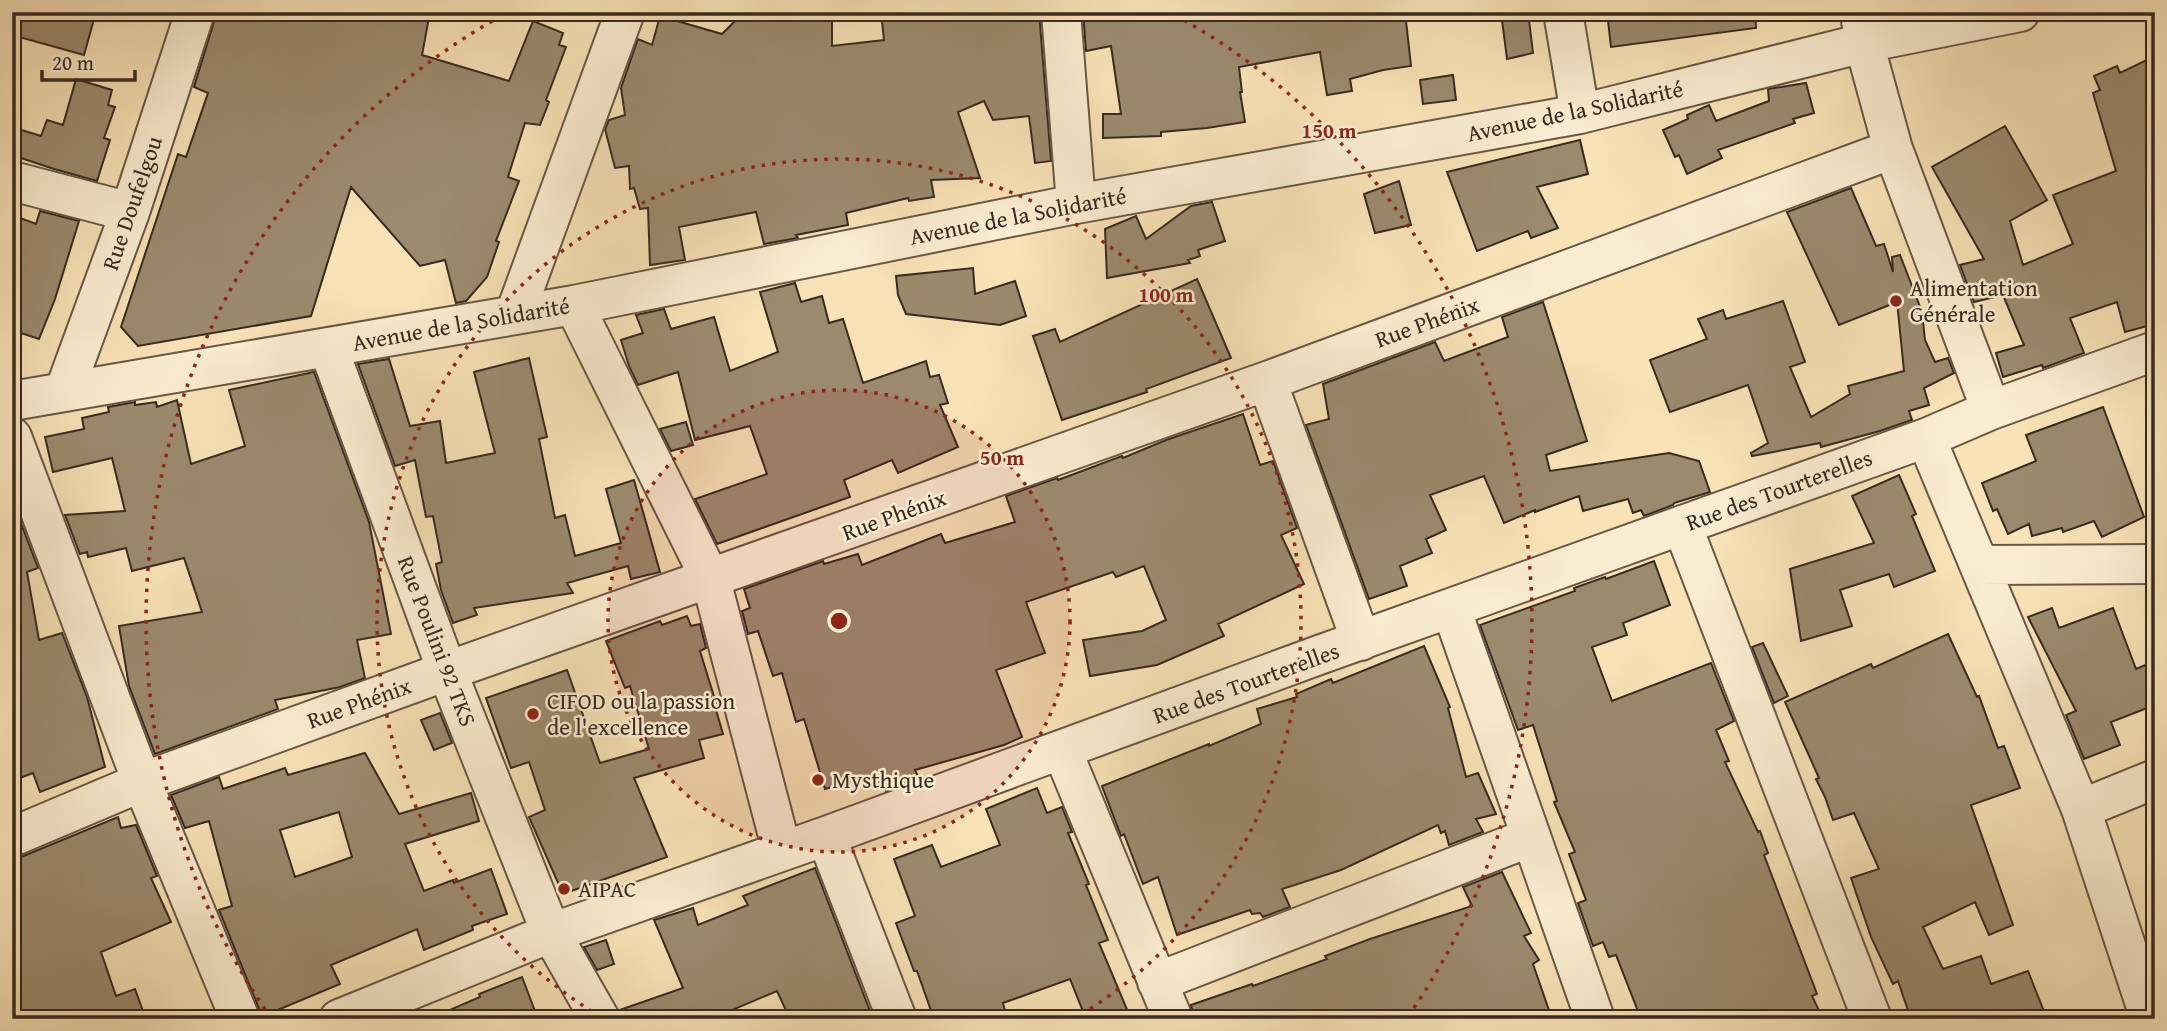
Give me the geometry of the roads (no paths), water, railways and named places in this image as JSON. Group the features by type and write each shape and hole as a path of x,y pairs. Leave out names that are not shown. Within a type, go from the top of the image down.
{"street":[{"name":"Rue Doufelgou","path":"64,392 130,212 195,12"},
{"path":"515,314 625,12"},
{"path":"1061,12 1076,204"},
{"path":"1563,12 1580,114"},
{"name":"Avenue de la Solidarité","path":"12,401 574,305 1076,204 1580,114 1862,27 2020,12"},
{"path":"1862,27 1894,149 1991,410"},
{"name":"Rue Phénix","path":"12,837 142,782 447,671 1268,382 1894,149"},
{"path":"12,181 130,212"},
{"path":"574,305 711,580 782,851"},
{"name":"Rue Poulini 92 TKS","path":"328,347 447,671 551,933 600,1019"},
{"name":"Rue des Tourterelles","path":"339,1019 551,933 1926,438 1991,410 2155,351"},
{"path":"1268,382 1360,641"},
{"path":"12,437 142,782 240,1019"},
{"path":"1926,438 2081,809 2150,1019"},
{"path":"1682,524 1872,1019"},
{"path":"1979,565 2155,564"},
{"path":"1451,608 1595,1019"},
{"path":"1062,750 1173,1019"},
{"path":"2081,809 2155,779"},
{"path":"826,836 897,1019"},
{"path":"1157,982 1531,836"}],"place":[{"name":"Alimentation Générale","path":"1896,301"},
{"name":"CIFOD ou la passion de l'excellence","path":"533,714"},
{"name":"Mysthique","path":"818,780"},
{"name":"AIPAC","path":"564,889"}]}
